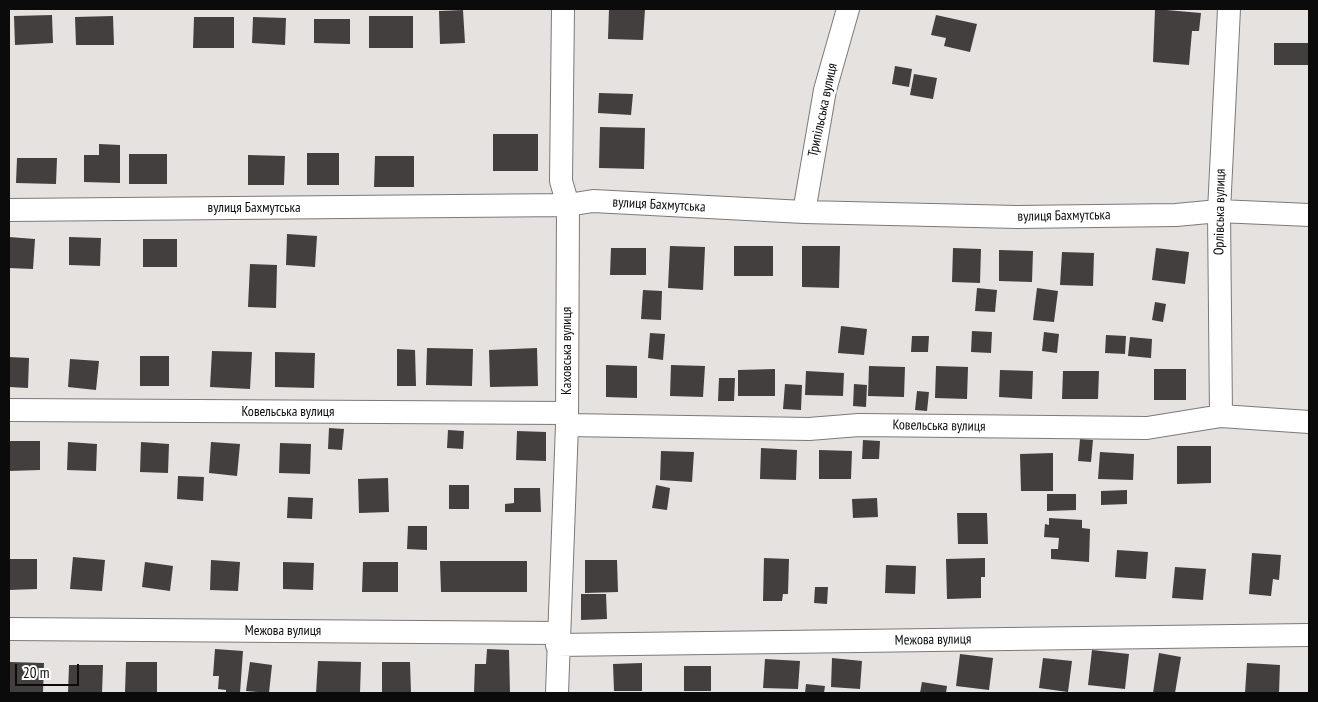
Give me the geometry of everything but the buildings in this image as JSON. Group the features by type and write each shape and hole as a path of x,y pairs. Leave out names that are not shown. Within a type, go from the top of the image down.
{"street":[{"name":"Каховська вулиця","path":"557,693 567,419 568,206 560,181 562,9"},
{"name":"Трипільська вулиця","path":"804,212 825,90 848,9"},
{"name":"Орлівська вулиця","path":"1221,416 1219,211 1229,9"},
{"name":"вулиця Бахмутська","path":"9,210 568,206 593,202 804,212 1017,217 1176,214 1219,211 1309,215"},
{"name":"Ковельська вулиця","path":"9,410 567,419 809,429 859,425 1147,428 1221,416 1309,422"},
{"name":"Межова вулиця","path":"9,629 558,639 1309,635"}]}
